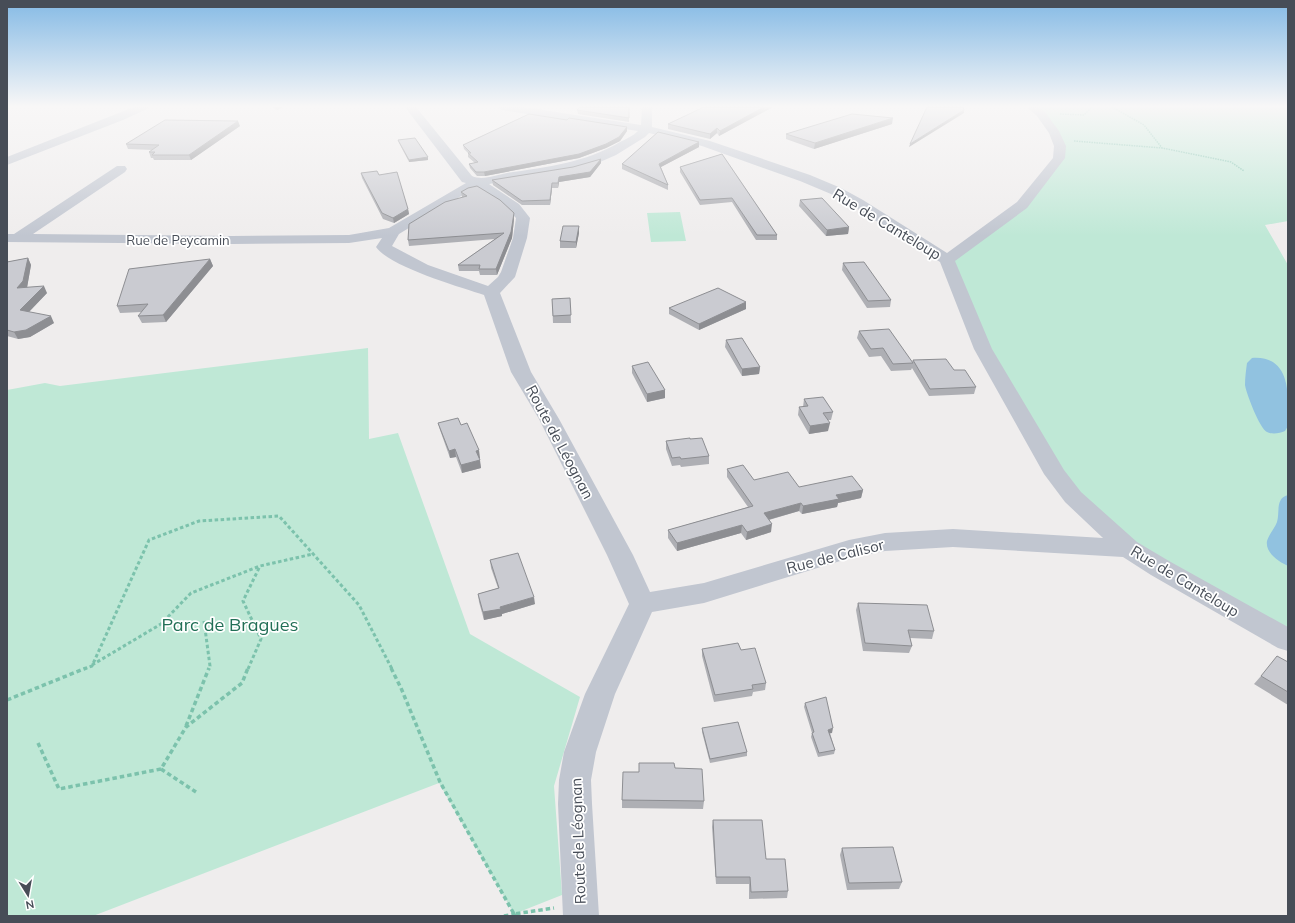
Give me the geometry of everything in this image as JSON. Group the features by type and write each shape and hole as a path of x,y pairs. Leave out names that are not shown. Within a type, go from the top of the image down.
{"street":[{"path":"7,161 35,150"},
{"path":"444,150 467,179 478,183 514,207 523,217 523,228 507,278 491,292"},
{"path":"478,183 573,166 596,159 615,150"},
{"name":"Rue de Canteloup","path":"726,150 805,178 836,191 874,213 947,260 983,349 1055,474 1073,497 1128,548 1160,568 1288,640"},
{"path":"947,260 1022,205 1059,158 1060,150"},
{"path":"12,238 121,168"},
{"name":"Rue de Peycamin","path":"12,238 216,240 350,239 393,231 466,187 478,183"},
{"path":"384,247 393,231"},
{"name":"Rue de Peycamin","path":"350,239 384,247 420,268 491,292"},
{"name":"Route de Léognan","path":"491,292 521,372 549,419 616,548 642,604 600,694 580,752 575,780 580,910"},
{"name":"Rue de Calisor","path":"642,604 704,593 849,549 885,542 953,538 1128,548"}],"path":[{"path":"1172,150 1231,162 1244,171"},
{"path":"92,666 149,540 199,522 279,516 359,605 401,688 440,782 514,915"},
{"path":"7,700 92,666 161,624 191,593 260,566 313,554"},
{"path":"186,727 242,683 261,639 243,601 260,566"},
{"path":"161,769 186,727 210,666 204,620"},
{"path":"38,743 59,789 161,769 196,792"},
{"path":"504,916 580,910"}],"green space":[{"path":"1058,150 1288,150 1288,221 1265,225 1288,265 1288,640 1096,519 983,349 947,260 1022,205 1045,177"},
{"path":"680,212 686,241 651,242 647,213"},
{"name":"Parc de Bragues","path":"368,348 369,439 398,433 470,634 580,697 554,786 562,895 514,914 439,783 93,916 7,916 7,390 45,383 60,386"}],"water":[{"path":"1252,358 1265,359 1275,364 1281,371 1285,381 1288,404 1288,426 1285,431 1274,434 1267,432 1261,425 1254,410 1245,385 1247,363"},
{"path":"1288,495 1288,566 1270,553 1267,541 1277,522 1281,499"}],"building":[{"path":"152,150 196,150 189,155 152,155 155,152 149,152"},
{"path":"404,150 423,150 428,157 409,160"},
{"path":"468,150 590,150 579,154 484,172 476,172 469,164 478,162 468,153 471,153"},
{"path":"638,150 684,150 659,164 668,185 622,164"},
{"path":"722,154 777,235 757,235 732,198 700,200 680,167"},
{"path":"601,159 590,172 559,177 558,183 552,183 550,200 522,201 492,180 573,167"},
{"path":"377,171 379,175 397,172 408,209 393,218 382,213 361,173"},
{"path":"477,186 500,200 514,213 511,232 496,269 479,269 480,265 458,265 504,233 408,240 409,224 445,202 467,196 461,192 468,188"},
{"path":"822,198 849,227 827,230 800,200"},
{"path":"563,226 579,226 576,242 560,241"},
{"path":"28,258 23,281 17,288 44,286 20,310 51,316 26,330 14,332 7,330 7,262"},
{"path":"210,259 163,315 138,316 148,304 117,306 129,269"},
{"path":"864,262 891,300 868,301 843,263"},
{"path":"718,288 746,302 699,324 669,308"},
{"path":"570,298 571,315 553,316 552,299"},
{"path":"889,329 913,363 893,364 883,348 871,349 859,331"},
{"path":"742,338 760,367 742,369 726,340"},
{"path":"946,359 954,370 965,370 976,387 930,389 913,360"},
{"path":"648,362 665,390 647,394 632,366"},
{"path":"823,397 833,412 823,413 830,423 810,426 799,407 808,406 804,399"},
{"path":"458,418 461,425 467,423 479,450 476,451 480,460 461,465 455,449 449,451 438,423"},
{"path":"702,438 709,456 681,459 680,457 672,458 666,441"},
{"path":"743,465 754,480 788,472 799,487 852,476 863,490 836,495 839,499 803,506 801,503 764,513 772,524 747,532 742,525 677,543 668,530 753,506 727,469"},
{"path":"518,553 534,597 500,607 501,609 483,612 478,594 499,588 490,560"},
{"path":"858,603 927,605 934,631 908,630 912,646 865,643"},
{"path":"738,643 741,650 755,648 766,683 752,685 753,689 715,695 702,649"},
{"path":"1277,656 1288,662 1288,692 1261,676"},
{"path":"826,697 833,728 828,730 835,750 819,753 812,733 814,732 805,703"},
{"path":"738,722 747,752 710,759 702,728"},
{"path":"639,763 674,763 675,768 702,769 704,801 622,800 623,772 639,772"},
{"path":"713,820 762,820 766,859 785,859 788,891 751,892 750,877 716,877"},
{"path":"893,847 902,882 849,883 842,848"}]}
